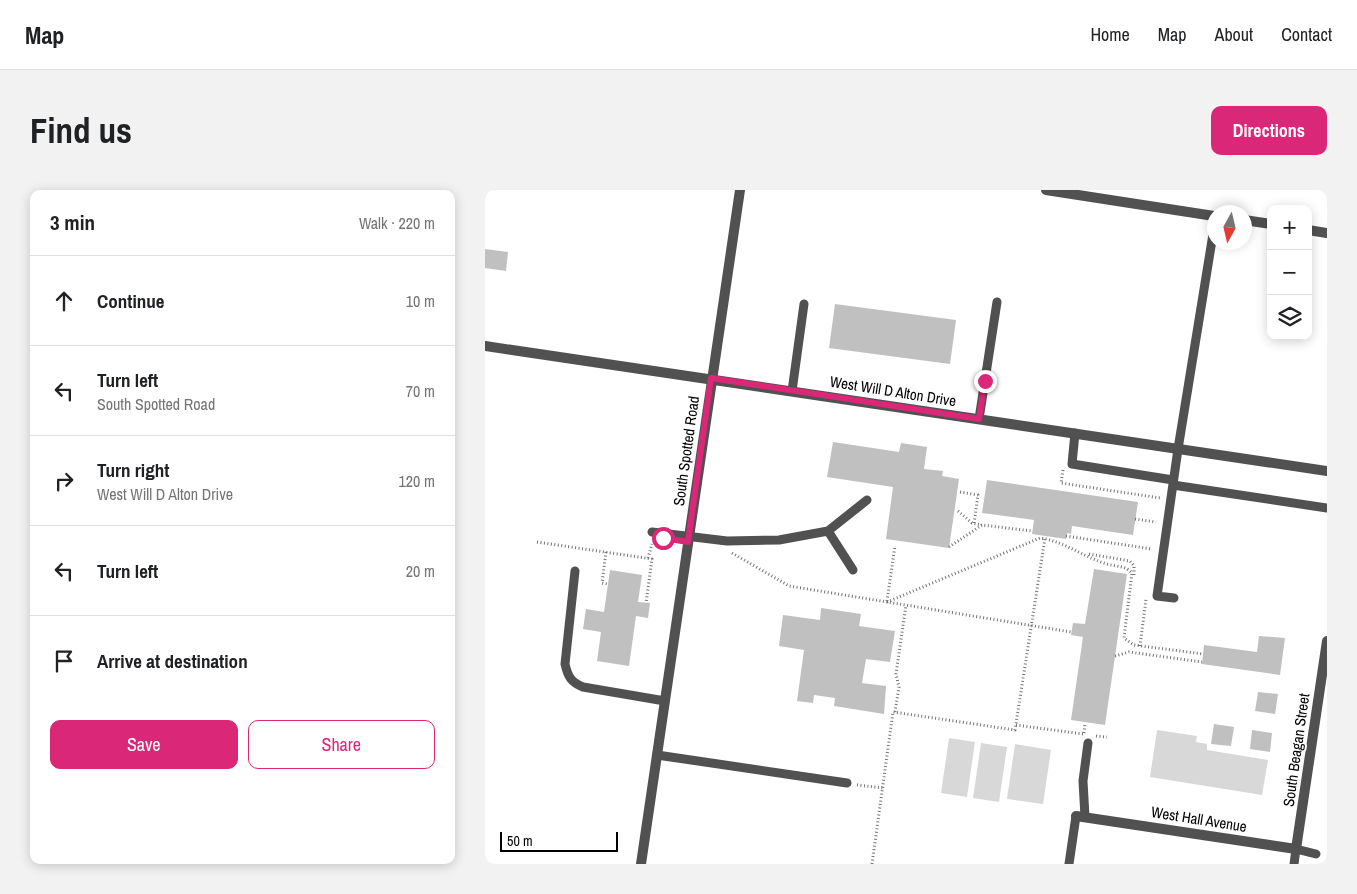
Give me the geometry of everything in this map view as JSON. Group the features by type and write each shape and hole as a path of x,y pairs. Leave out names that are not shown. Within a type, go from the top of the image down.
{"street":[{"name":"South Spotted Road","path":"641,864 740,190"},
{"path":"1046,190 1207,215"},
{"path":"1252,221 1267,223"},
{"path":"1312,231 1327,233"},
{"name":"West Will D Alton Drive","path":"485,346 711,378 1327,471"},
{"name":"South Beagan Street","path":"1296,849 1327,641"},
{"name":"West Hall Avenue","path":"1080,816 1296,849"}],"lane":[{"path":"1174,598 1157,596 1177,449 1211,250"},
{"path":"979,419 997,302"},
{"path":"792,391 805,304"},
{"path":"1075,433 1072,464 1173,483 1327,508"},
{"path":"653,537 689,536 727,541 779,540 828,530 867,500"},
{"path":"828,530 853,570"},
{"path":"575,571 565,664 568,676 573,682 583,687 665,701"},
{"path":"1069,864 1080,816 1086,738"},
{"path":"657,755 847,783"},
{"name":"West Hall Avenue","path":"1296,849 1317,854"},
{"name":"South Beagan Street","path":"1294,864 1296,849"}],"path":[{"path":"1063,467 1061,483 1171,500"},
{"path":"960,492 978,496 974,524"},
{"path":"957,511 974,524 1032,531"},
{"path":"1135,519 1157,522"},
{"path":"949,547 982,525"},
{"path":"1067,536 1156,549"},
{"path":"648,558 653,537"},
{"path":"887,602 1040,538 1053,539 1106,564 1127,568 1134,576"},
{"path":"895,712 1015,730 1045,538"},
{"path":"537,542 652,559 646,603"},
{"path":"887,602 895,546"},
{"path":"726,549 789,586 1071,632"},
{"path":"606,552 602,583 607,584"},
{"path":"1084,553 1130,561 1134,566 1124,638 1126,641 1134,645 1203,654"},
{"path":"872,864 893,712 895,712 899,687 895,674 906,605"},
{"path":"1115,656 1129,652 1202,662"},
{"path":"1085,723 1086,738"},
{"path":"1016,725 1086,738 1107,737"},
{"path":"847,783 883,788"}],"shaded area":[{"path":"1157,730 1197,736 1196,742 1207,744 1207,750 1268,760 1262,795 1150,777"},
{"path":"949,738 975,742 967,797 941,793"},
{"path":"981,743 1007,747 999,802 973,798"},
{"path":"1015,744 1051,750 1043,804 1007,799"}],"building":[{"path":"485,249 508,252 506,271 485,268"},
{"path":"835,304 956,320 950,364 829,348"},
{"path":"833,442 899,452 901,443 927,447 924,469 943,471 942,476 959,479 949,548 886,539 893,487 827,477"},
{"path":"987,480 1138,502 1133,535 1072,526 1071,534 1067,533 1066,539 1032,534 1034,520 982,513"},
{"path":"1094,569 1127,574 1105,725 1071,720 1083,637 1071,635 1073,623 1085,624"},
{"path":"610,570 642,575 638,602 650,603 648,618 636,616 629,666 597,661 601,632 583,629 586,609 604,612"},
{"path":"821,608 861,614 859,626 895,631 890,662 866,659 862,683 886,686 884,714 834,706 835,698 814,695 813,703 797,701 804,650 779,646 783,615 820,620"},
{"path":"1259,636 1285,638 1280,675 1202,664 1204,645 1257,652"},
{"path":"1258,692 1278,694 1275,714 1255,711"},
{"path":"1214,724 1234,727 1231,746 1211,744"},
{"path":"1252,730 1272,733 1270,752 1250,749"}],"route":[{"path":"663,538 688,542 711,378 979,419 985,381"}]}
